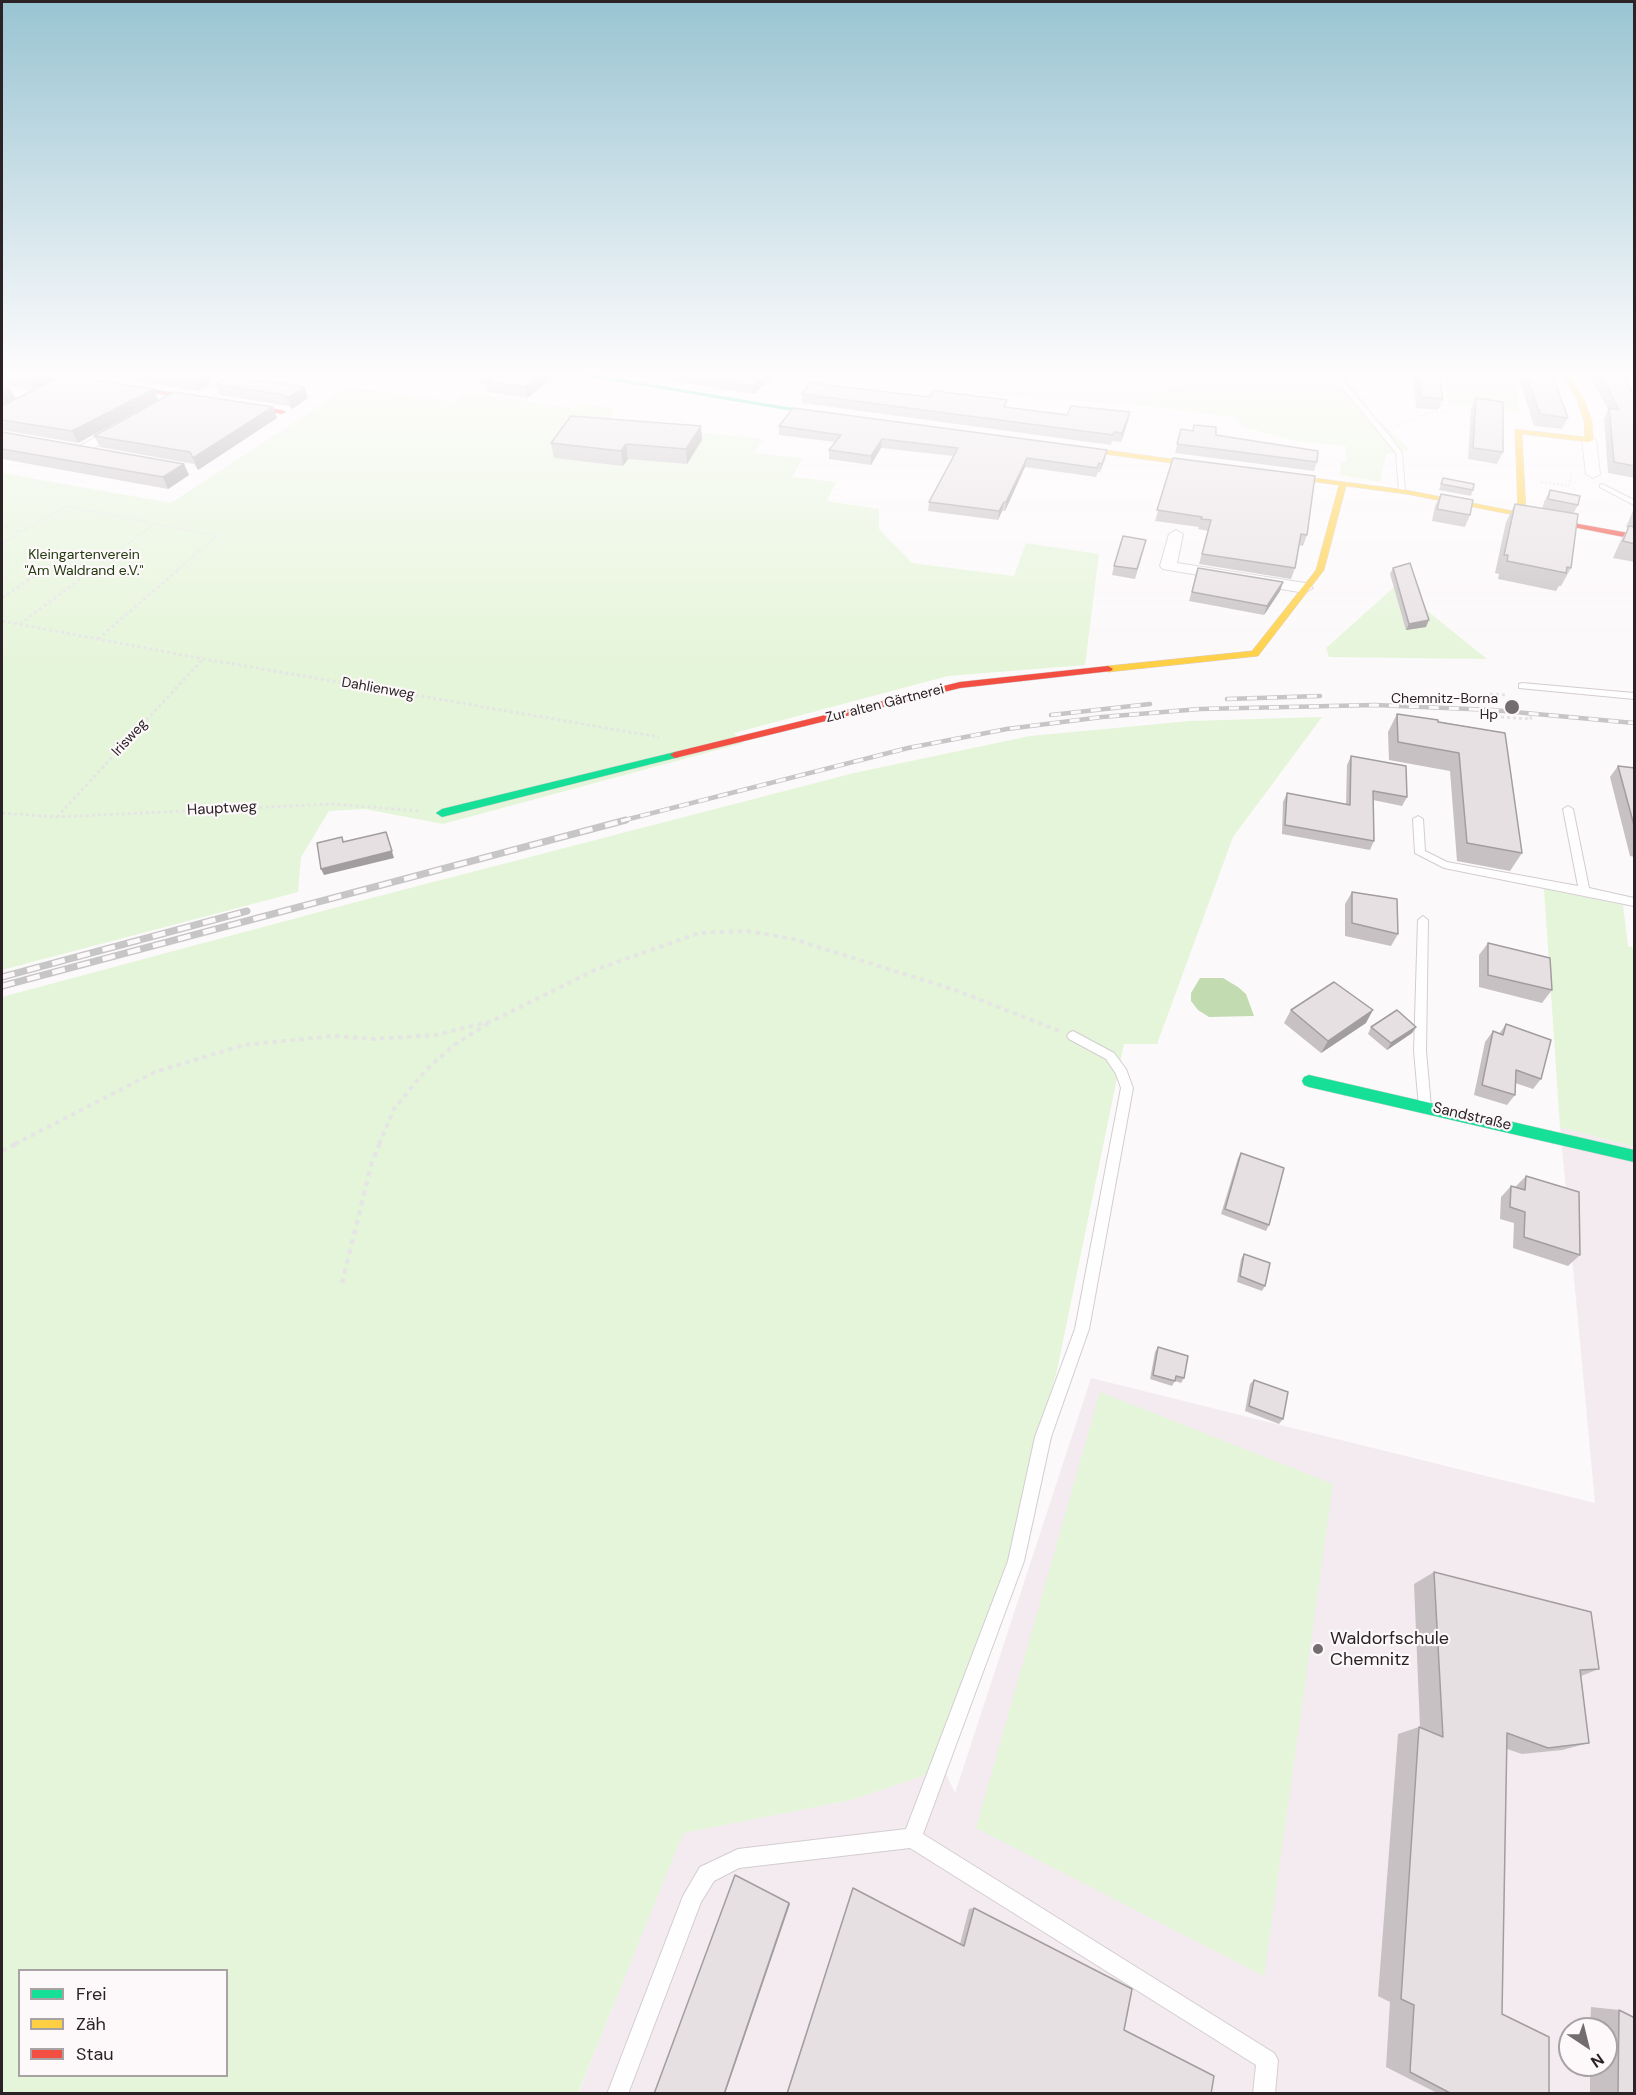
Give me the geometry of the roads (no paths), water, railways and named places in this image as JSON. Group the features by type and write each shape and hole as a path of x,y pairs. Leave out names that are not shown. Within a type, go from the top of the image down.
{"street":[{"path":"1260,473 1402,491 1635,537"},
{"path":"1520,473 1522,513"},
{"name":"Zur alten Gärtnerei","path":"442,813 960,685 1255,654 1320,570 1342,484"},
{"path":"1176,534 1168,566 1305,588"},
{"name":"Sandstraße","path":"1309,1081 1635,1156"}],"lane":[{"path":"1401,473 1402,491"},
{"path":"1602,486 1635,504"},
{"path":"1522,686 1635,696"},
{"path":"1568,809 1584,891"},
{"path":"1418,819 1420,853 1444,865 1635,902"},
{"path":"1423,920 1420,1051 1425,1107"},
{"path":"912,1838 1016,1561 1043,1437 1082,1329 1127,1088 1122,1072 1110,1056 1073,1036"},
{"path":"617,2094 693,1896 707,1874 738,1859 912,1838 1267,2061 1264,2094"}],"railway":[{"path":"1227,699 1320,696"},
{"path":"1051,715 1150,704"},
{"path":"621,821 908,748 1007,729 1102,717 1200,709 1375,705 1493,710 1634,723"},
{"path":"2,986 626,820"},
{"path":"2,977 247,911"}],"place":[{"name":"Chemnitz-Borna Hp","path":"1512,707"},
{"name":"Waldorfschule Chemnitz","path":"1318,1649"}],"park label":[{"name":"Kleingartenverein \"Am Waldrand e.V.\"","path":"84,564"}]}
